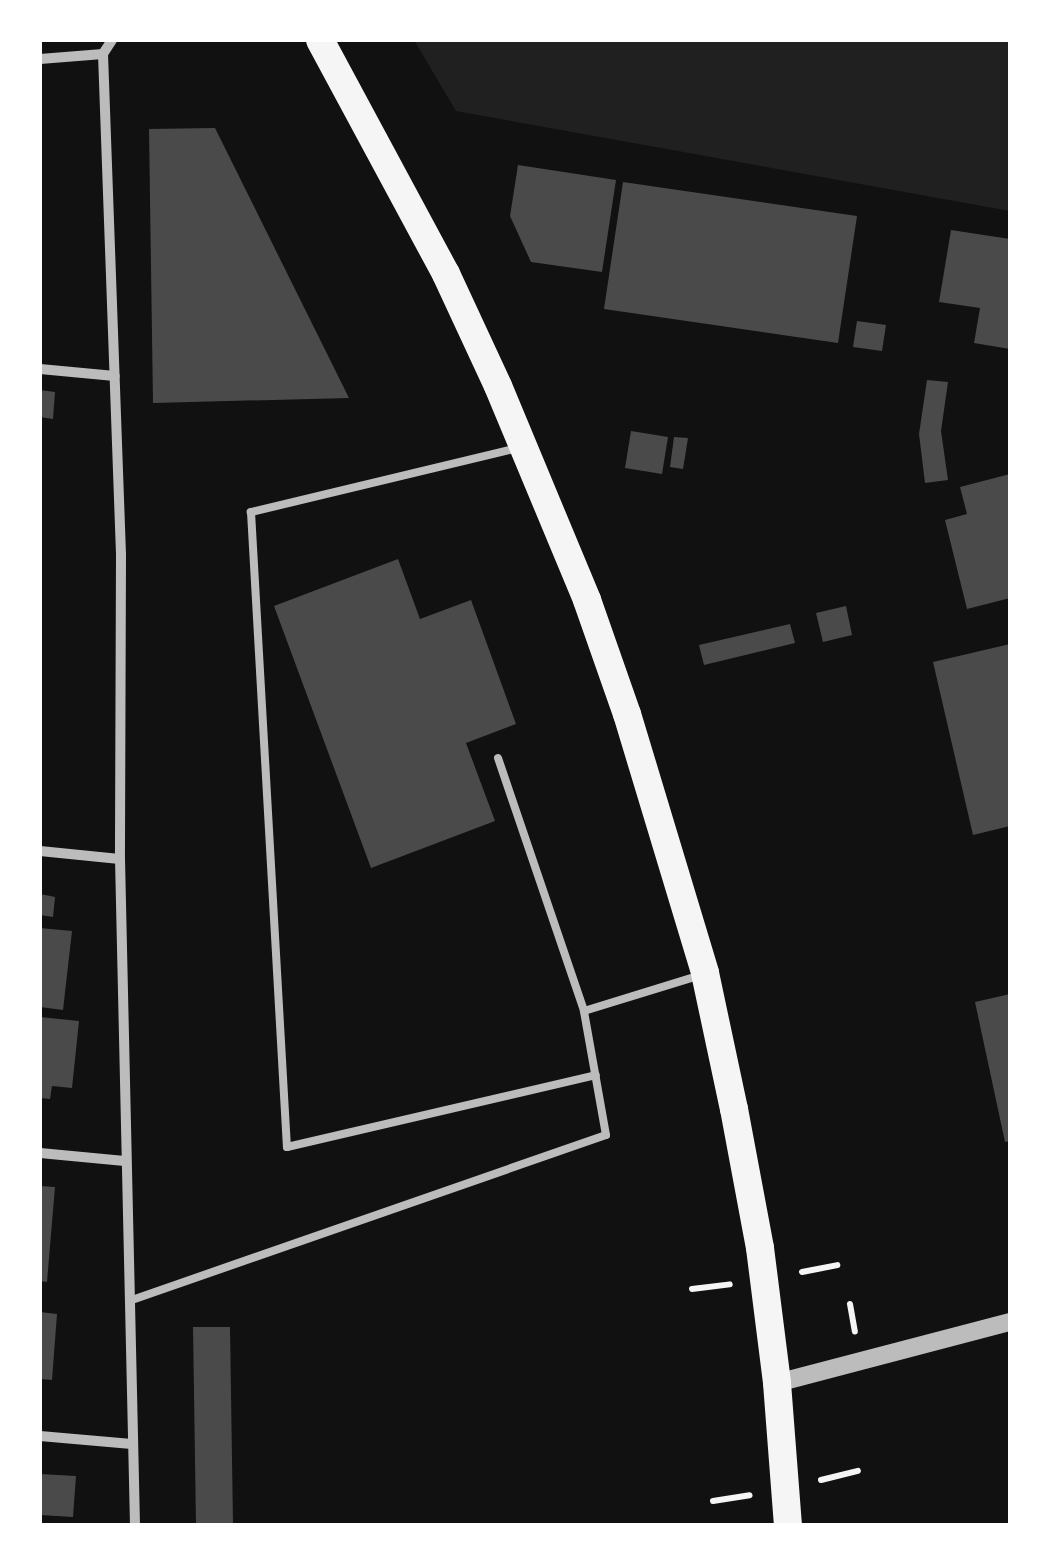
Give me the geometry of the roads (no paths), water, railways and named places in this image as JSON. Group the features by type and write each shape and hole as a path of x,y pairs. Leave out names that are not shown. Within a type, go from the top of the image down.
{"highway":[{"path":"320,40 446,274 587,600 627,714 705,973 760,1248 777,1382 788,1525"}],"street":[{"path":"112,40 102,54 120,555 120,859 135,1525"},
{"path":"40,59 102,54"},
{"path":"40,368 114,376"},
{"path":"40,851 120,859"},
{"path":"40,1153 125,1161"},
{"path":"777,1382 1010,1322"},
{"path":"40,1436 132,1444"}],"lane":[{"path":"523,447 251,512 286,1146 596,1075"},
{"path":"129,1301 606,1135 584,1011 498,758"},
{"path":"584,1011 705,973"}]}
